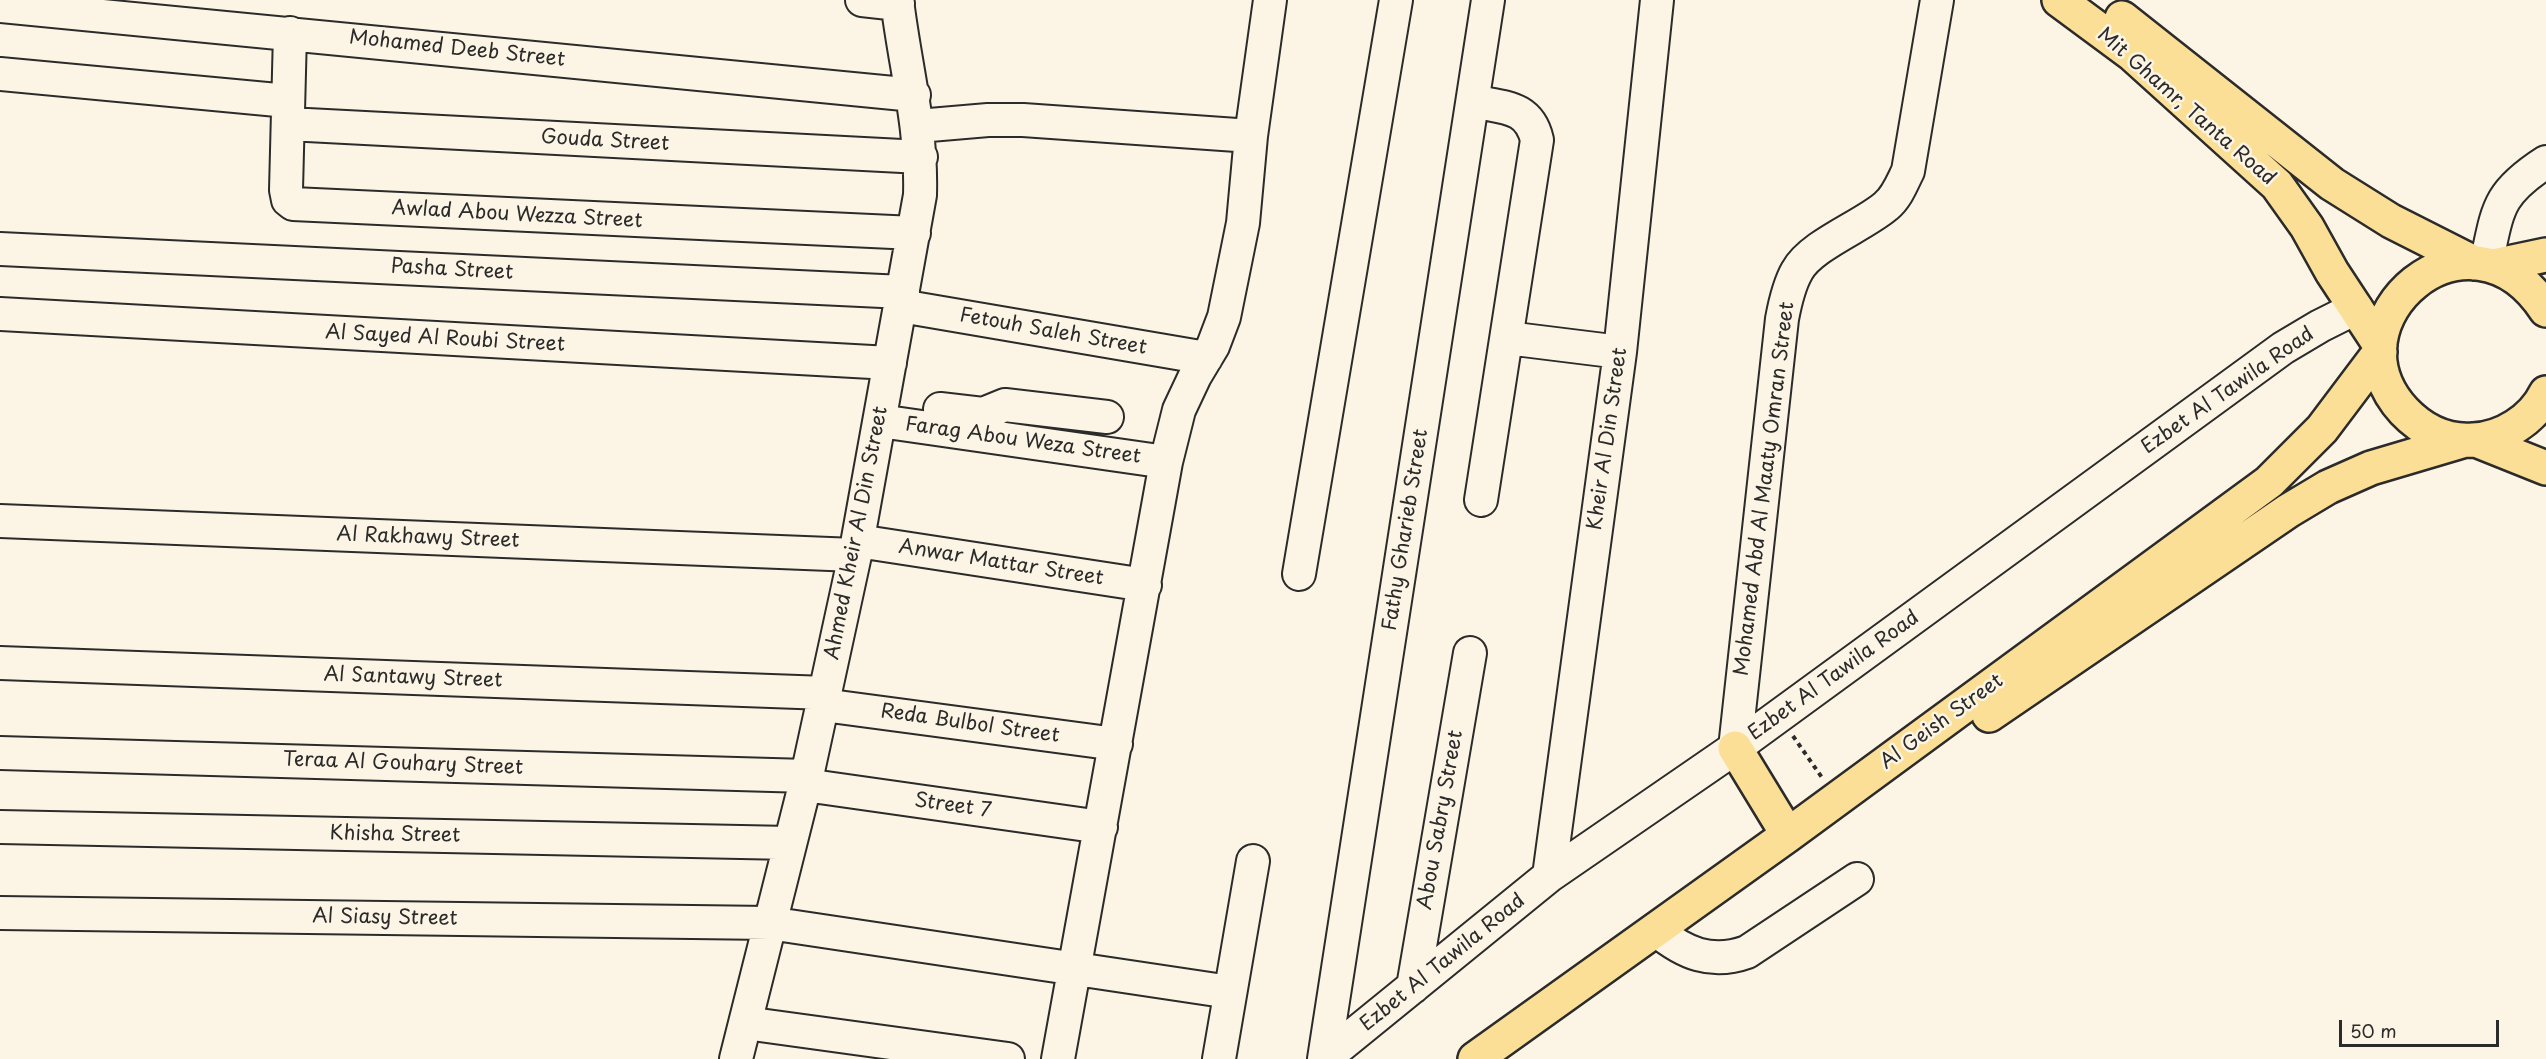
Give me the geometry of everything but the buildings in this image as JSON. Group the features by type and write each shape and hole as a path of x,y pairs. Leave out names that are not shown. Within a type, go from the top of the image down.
{"main road":[{"name":"Mit Ghamr, Tanta Road","path":"2059,0 2132,54 2277,185 2307,227 2380,348"},
{"name":"Mit Ghamr, Tanta Road","path":"2098,0 2332,184 2391,221 2484,264 2516,276 2535,292 2546,310"},
{"path":"2546,255 2484,264 2446,265 2421,276 2400,295 2386,318 2380,348 2384,378 2395,402 2413,422 2436,435 2469,440 2546,468"},
{"name":"Al Geish Street","path":"1506,1059 1664,937 1788,834 2269,482 2322,429 2380,348"},
{"name":"Al Geish Street","path":"1475,1059 1664,937 2288,511 2328,487 2371,468 2469,440 2504,434 2527,418 2546,393"},
{"path":"1735,748 1788,834"}],"street":[{"path":"862,0 898,2"},
{"path":"1058,1059 1166,462 1179,410 1213,346 1224,317 1243,223 1251,136 1270,0"},
{"path":"1299,574 1396,0"},
{"name":"Fathy Gharieb Street","path":"1324,1059 1488,0"},
{"name":"Kheir Al Din Street","path":"1549,876 1620,352 1657,0"},
{"name":"Mohamed Abd Al Maaty Omran Street","path":"1735,748 1782,319 1787,295 1797,269 1815,251 1886,206 1897,195 1908,171 1937,0"},
{"name":"Ahmed Kheir Al Din Street","path":"736,1059 806,781 857,548 920,195 921,157 918,126 898,2"},
{"name":"Mohamed Deeb Street","path":"0,6 914,95"},
{"name":"Awlad Abou Wezza Street","path":"290,33 286,196 288,200 299,205 914,233"},
{"name":"Gouda Street","path":"0,74 288,113 921,157"},
{"path":"1473,101 1524,115 1533,124 1537,140 1481,500"},
{"path":"918,126 987,120 1023,120 1251,136"},
{"path":"2484,264 2497,213 2505,196 2516,184 2546,162"},
{"name":"Pasha Street","path":"0,249 902,299"},
{"name":"Fetouh Saleh Street","path":"902,299 1206,358"},
{"name":"Ezbet Al Tawila Road","path":"1324,1059 1549,876 1735,748 2283,348 2356,308"},
{"name":"Al Sayed Al Roubi Street","path":"0,314 890,363"},
{"path":"1507,338 1620,352"},
{"path":"881,411 983,414 1005,405 1107,417"},
{"name":"Farag Abou Weza Street","path":"881,411 1166,462"},
{"name":"Al Rakhawy Street","path":"0,521 857,548"},
{"name":"Anwar Mattar Street","path":"857,548 1145,585"},
{"name":"Abou Sabry Street","path":"1413,987 1470,653"},
{"name":"Al Santawy Street","path":"0,663 824,699"},
{"name":"Reda Bulbol Street","path":"824,699 1116,744"},
{"name":"Teraa Al Gouhary Street","path":"0,753 806,781"},
{"name":"Street 7","path":"806,781 1101,827"},
{"name":"Khisha Street","path":"0,827 790,843"},
{"path":"1219,1059 1253,861"},
{"path":"1664,937 1715,959 1731,958 1747,952 1857,879"},
{"name":"Al Siasy Street","path":"0,913 770,923 1230,992"},
{"path":"745,1023 1008,1059"}],"path":[{"path":"1779,716 1837,799"}]}
